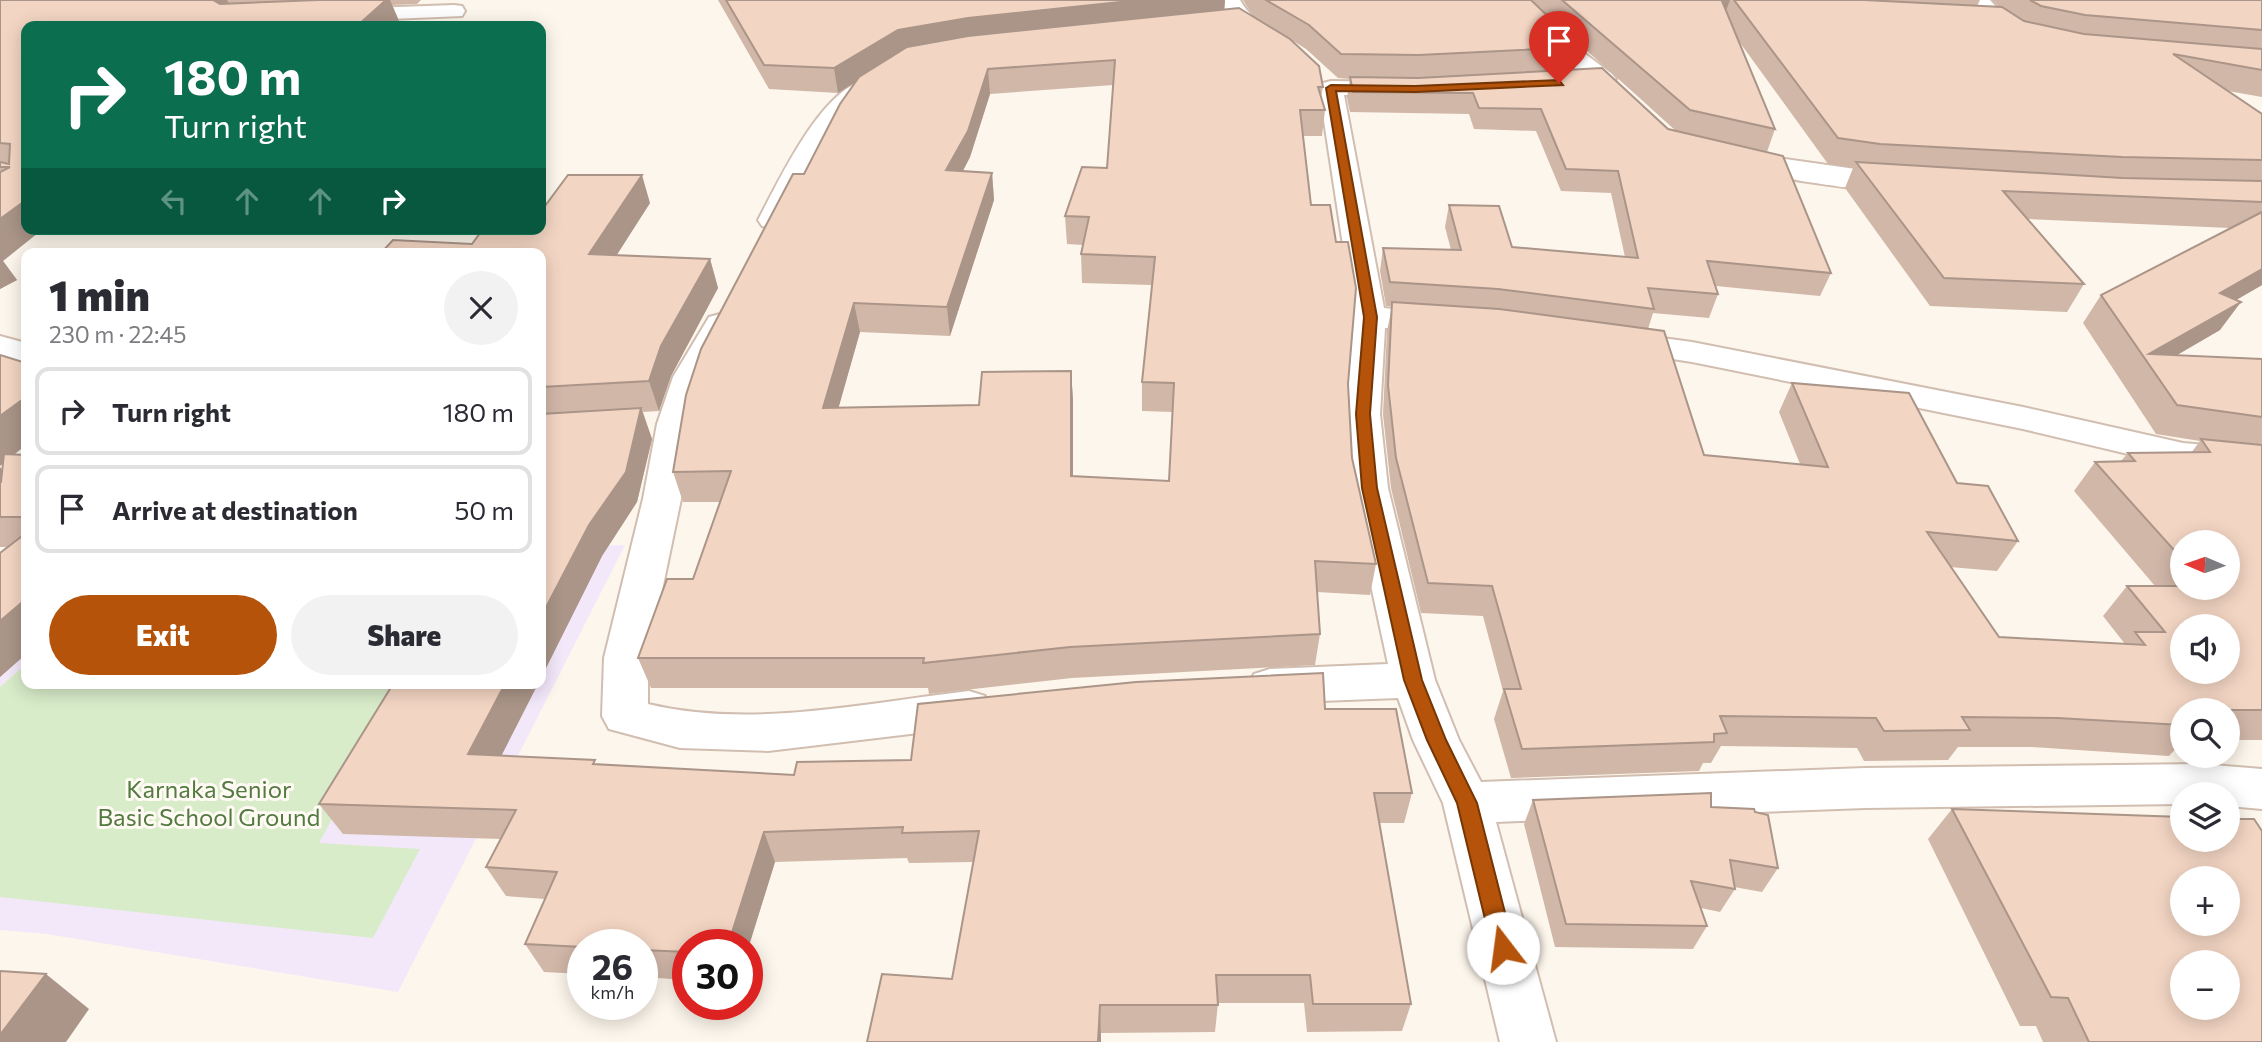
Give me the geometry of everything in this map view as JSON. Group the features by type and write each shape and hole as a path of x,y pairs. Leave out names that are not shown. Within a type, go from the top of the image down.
{"street":[{"path":"1516,0 1555,43 1613,87 1564,82"},
{"path":"316,16 454,11"},
{"path":"1975,11 2021,37 2046,42"},
{"path":"1226,15 1286,50"},
{"path":"755,251 815,146 852,95 892,69"},
{"path":"1429,89 1322,80 1370,317 1363,414 1369,488 1413,680 1436,740 1467,803 1528,1042"},
{"path":"1706,152 1753,164 1868,181 1933,185"},
{"path":"734,296 662,424 657,526 626,658 625,716 680,730 768,733 1000,706"},
{"path":"1370,317 1478,324"},
{"path":"1585,338 1692,352 2023,418 2183,455 2262,462"},
{"path":"0,346 21,352"},
{"path":"1243,688 1413,680"},
{"path":"1467,803 1865,788 2201,784 2262,789"}],"shaded area":[{"name":"Karnaka Senior Basic School Ground","path":"625,545 398,992 47,934 0,930 0,593 21,575 21,689 546,689 546,548"}],"green space":[{"name":"Karnaka Senior Basic School Ground","path":"21,668 21,689 402,689 319,843 420,849 373,938 0,897 0,687"}],"building":[{"path":"0,0 213,0 220,4 386,0 363,21 21,21 21,204 0,219 0,172 10,167 0,167 0,162 9,164 10,144 0,143"},
{"path":"726,0 1139,0 968,18 898,30 834,68 764,65"},
{"path":"1266,0 1531,0 1580,47 1419,55 1341,54 1309,25"},
{"path":"1562,0 1724,0 1722,1 1775,129 1690,110"},
{"path":"1734,0 1864,0 2002,7 2024,21 2084,34 2262,49 2262,70 2173,54 2262,114 2262,160 2122,157 1880,144 1838,138"},
{"path":"2030,0 2262,0 2262,30 2085,15 2041,6"},
{"path":"1239,8 1290,39 1319,66 1323,87 1318,87 1325,110 1300,110 1311,205 1330,205 1336,242 1348,242 1356,288 1348,384 1352,458 1376,564 1315,561 1320,634 1070,647 923,663 924,658 638,658 667,579 693,579 731,471 673,472 686,395 701,349 793,174 804,174 840,104 859,77 907,47 968,36","holes":["1115,60 1107,168 1082,167 1065,216 1089,217 1081,254 1155,257 1142,382 1174,383 1169,481 1071,476 1071,371 982,372 979,405 823,408 854,303 947,307 992,173 946,170 968,131 988,69"]},
{"path":"1602,68 1668,129 1783,156 1831,273 1707,261 1718,294 1648,288 1654,309 1498,289 1390,282 1383,248 1461,250 1449,205 1499,206 1512,247 1638,258 1618,171 1566,169 1541,109 1479,108 1473,93 1353,92 1350,77 1418,78"},
{"path":"1856,162 2122,178 2262,181 2262,202 2003,191 2084,284 1944,278"},
{"path":"568,175 642,175 589,254 710,259 661,346 649,381 546,387 546,248 386,248 393,240 472,244 479,235 546,235 546,205"},
{"path":"2262,212 2262,269 2220,293 2241,302 2149,354 2262,359 2262,417 2177,405 2101,295"},
{"path":"1392,302 1499,309 1664,331 1704,455 1828,467 1792,383 1909,393 1957,483 1988,486 2018,541 1927,532 1999,637 2145,645 2135,632 2165,632 2127,586 2170,586 2170,600 2240,600 2240,530 2170,530 2170,546 2095,462 2135,461 2128,453 2210,452 2201,439 2262,445 2262,710 2240,710 2240,698 2170,698 2170,724 2057,718 1962,717 1970,730 1884,731 1876,718 1720,716 1727,733 1714,734 1714,742 1522,749 1504,689 1521,689 1492,586 1428,583 1396,458 1388,385"},
{"path":"0,355 21,361 21,401 0,416"},
{"path":"641,408 626,472 589,525 546,607 546,414"},
{"path":"4,454 21,455 21,517 0,517"},
{"path":"21,537 21,603 0,621 0,553"},
{"path":"1323,673 1325,709 1396,709 1412,793 1374,793 1411,1004 1313,1004 1310,975 1216,975 1218,1005 1100,1005 1098,1042 867,1042 882,974 952,979 979,831 902,833 903,827 764,832 733,929 672,929 672,951 658,951 658,929 567,929 567,946 525,944 557,872 486,867 516,810 319,804 390,689 502,689 468,754 595,760 593,764 794,775 797,762 911,760 918,704 1136,682"},
{"path":"1711,793 1711,807 1754,809 1755,812 1768,815 1778,868 1730,860 1735,889 1691,881 1707,926 1566,924 1533,800"},
{"path":"1952,809 2170,817 2170,852 2240,852 2240,819 2254,819 2262,831 2262,1042 2089,1042 2068,998 2051,997"},
{"path":"0,971 46,974 0,1035"}],"route":[{"path":"1503,948 1467,803 1436,740 1413,680 1369,488 1363,414 1370,317 1331,88 1415,89 1559,83"}]}
